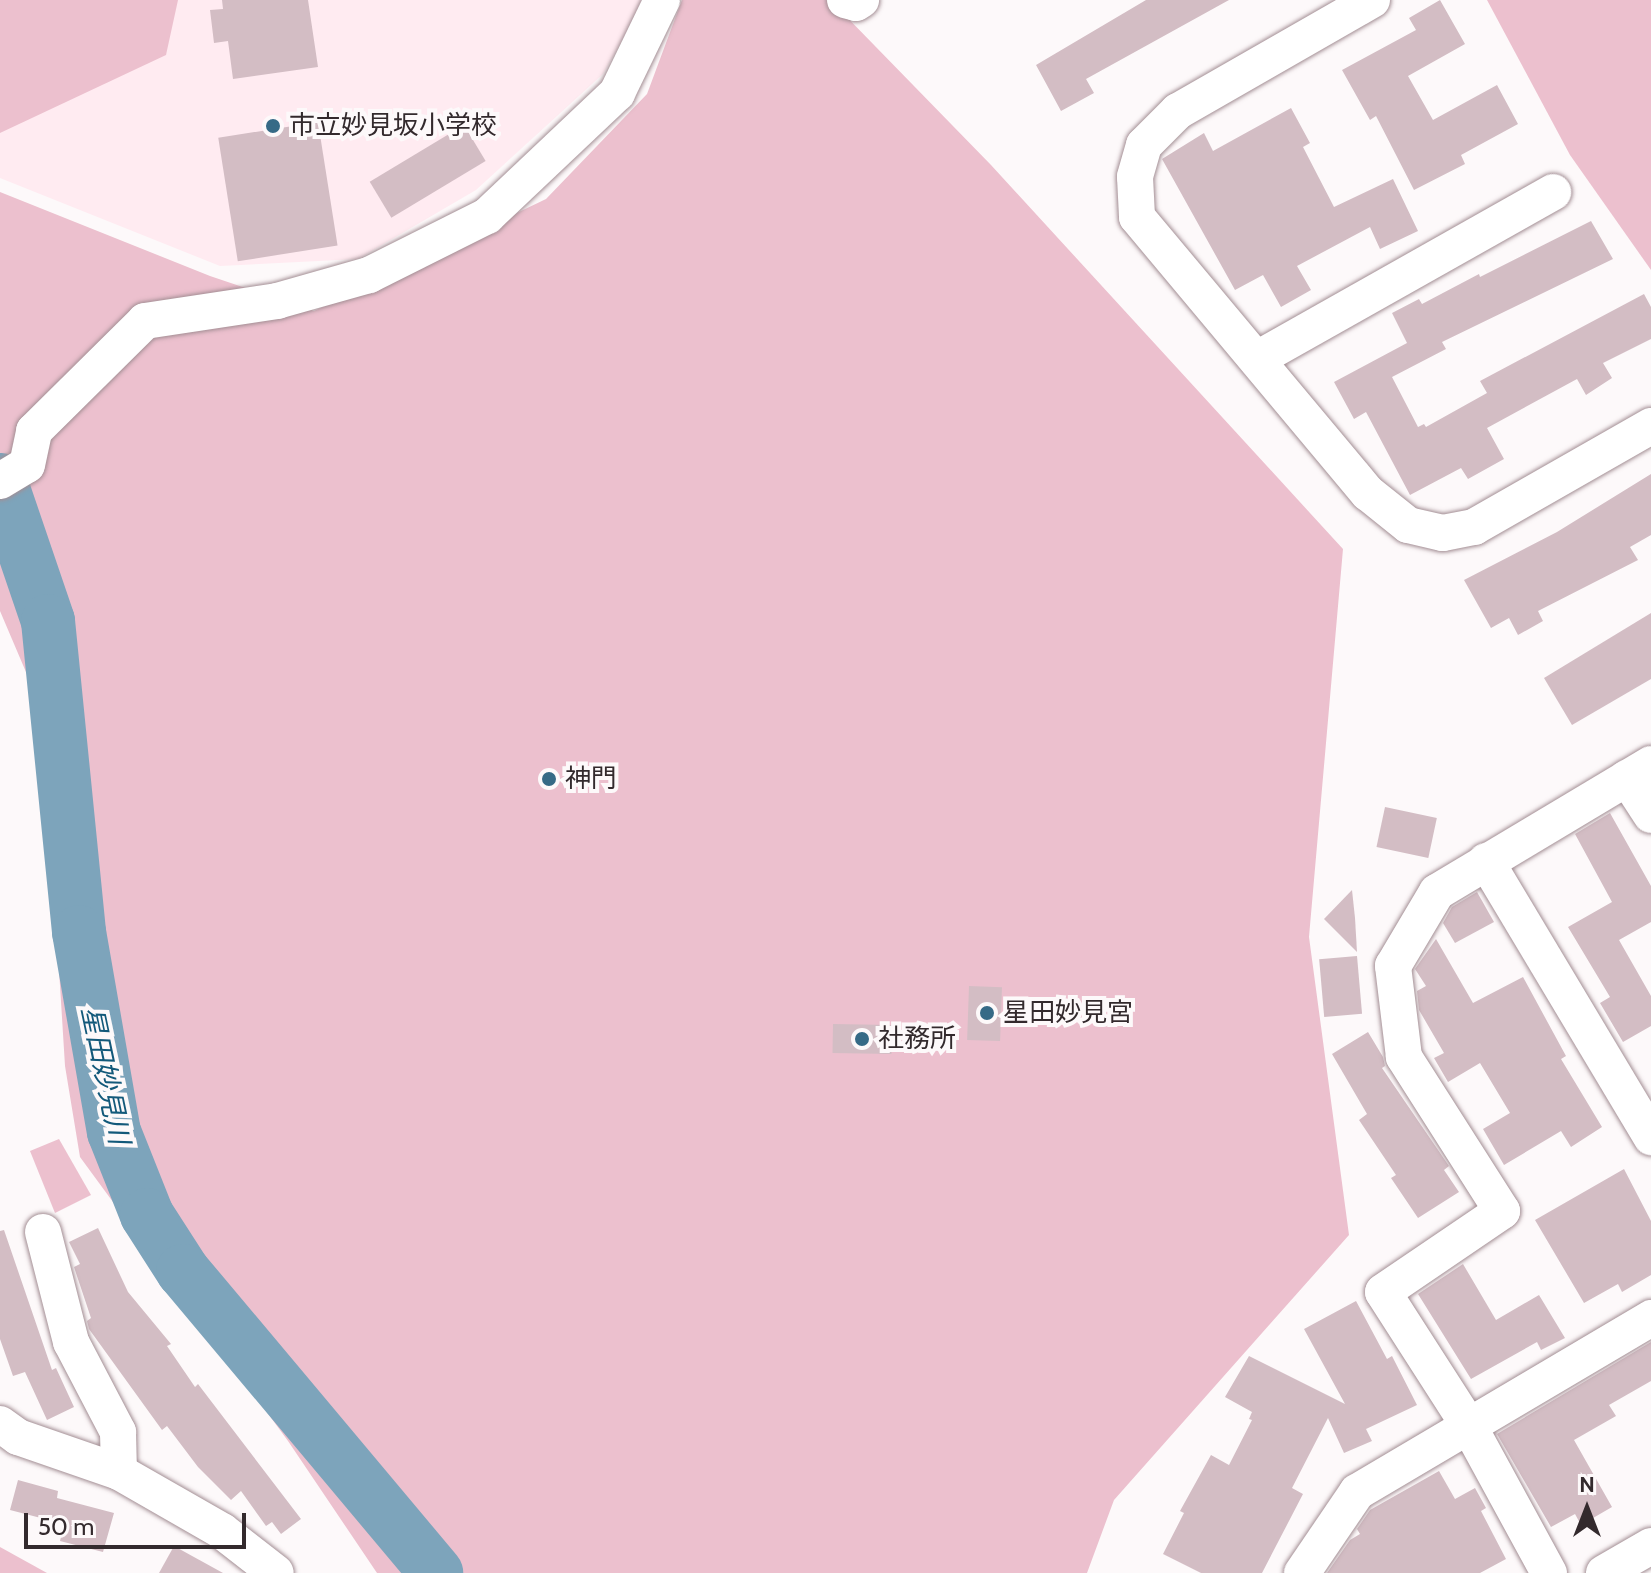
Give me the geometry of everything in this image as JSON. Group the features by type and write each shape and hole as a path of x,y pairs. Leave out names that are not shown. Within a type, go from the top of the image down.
{"street":[{"path":"0,481 27,465 34,431 145,321 277,301 369,275 487,216 617,93 662,0"},
{"path":"845,0 856,3 861,0"},
{"path":"1372,0 1178,111 1144,145 1135,177 1137,217 1368,493 1408,525 1443,533 1474,527 1651,426"},
{"path":"1257,359 1553,192"},
{"path":"1549,1573 1469,1426 1383,1292 1502,1211 1404,1057 1393,966 1437,892 1639,771 1651,815"},
{"path":"1486,861 1651,1137"},
{"path":"43,1232 71,1342 118,1432 119,1472"},
{"path":"1302,1573 1357,1492 1651,1318"},
{"path":"0,1424 18,1437 119,1472 222,1531 276,1573"},
{"path":"1604,1573 1651,1546"}],"shaded area":[{"name":"市立妙見坂小学校","path":"0,0 641,0 642,6 603,74 476,190 358,259 220,266 0,178"},
{"path":"0,0 178,0 166,55 0,133"},
{"path":"682,0 826,0 836,6 991,165 1343,549 1309,937 1349,1235 1114,1500 1087,1573 377,1573 288,1441 80,1157 65,1066 43,712 0,611 0,192 210,276 314,311 546,199 647,94"},
{"path":"1487,0 1651,0 1651,270 1570,155"},
{"path":"59,1139 91,1195 55,1213 30,1151"},
{"path":"0,1547 47,1573 0,1573"}],"building":[{"path":"222,0 308,0 318,67 233,79 228,41 214,43 210,10 223,9"},
{"path":"1146,0 1229,0 1086,79 1094,93 1061,111 1036,65"},
{"path":"1440,0 1465,44 1408,76 1433,120 1497,85 1518,124 1461,155 1465,164 1414,190 1376,116 1370,120 1342,70 1416,30 1409,18"},
{"path":"1291,108 1310,143 1303,147 1334,207 1393,179 1418,231 1380,249 1370,227 1297,266 1311,290 1281,307 1263,275 1235,290 1162,159 1204,133 1213,151"},
{"path":"318,122 338,245 238,261 218,138"},
{"path":"464,125 486,161 391,218 370,182"},
{"path":"1591,221 1613,259 1442,342 1446,349 1392,377 1418,427 1424,424 1426,427 1487,393 1480,381 1644,294 1651,307 1651,339 1603,363 1612,378 1586,395 1577,379 1487,428 1504,459 1468,479 1461,468 1410,495 1366,412 1354,419 1334,382 1407,343 1392,313 1419,299 1422,304"},
{"path":"1651,474 1651,535 1630,547 1638,560 1538,611 1543,621 1518,635 1509,618 1491,628 1464,580 1557,532"},
{"path":"1651,613 1651,679 1572,725 1544,678"},
{"path":"1385,807 1437,818 1428,858 1376,847"},
{"path":"1610,813 1651,886 1651,922 1619,940 1651,996 1651,1026 1623,1042 1600,1003 1610,997 1568,927 1612,902 1575,834"},
{"path":"1352,890 1355,918 1357,952 1324,919"},
{"path":"1477,892 1494,922 1455,943 1443,923 1452,907"},
{"path":"1436,939 1473,1003 1523,977 1566,1056 1561,1059 1602,1127 1571,1147 1561,1131 1504,1165 1483,1129 1510,1113 1480,1063 1448,1082 1434,1058 1444,1053 1419,1010 1417,991 1426,986 1415,969"},
{"path":"1357,956 1362,1014 1324,1017 1319,959"},
{"path":"969,986 1002,987 1000,1041 967,1040"},
{"name":"社務所","path":"833,1024 892,1025 891,1054 832,1053"},
{"path":"1368,1032 1383,1057 1385,1066 1382,1068 1449,1166 1444,1170 1459,1192 1418,1218 1391,1178 1396,1175 1359,1120 1367,1114 1332,1054"},
{"path":"1624,1169 1651,1221 1651,1275 1622,1292 1618,1284 1584,1303 1535,1220"},
{"path":"98,1228 128,1292 171,1344 167,1346 195,1387 198,1384 301,1519 281,1534 272,1522 266,1526 241,1491 231,1500 198,1467 167,1426 162,1430 89,1329 87,1321 91,1318 74,1267 80,1264 69,1242"},
{"path":"4,1230 52,1370 56,1368 74,1407 47,1420 25,1372 13,1376 0,1339 0,1231"},
{"path":"1463,1264 1496,1320 1539,1295 1565,1338 1541,1350 1537,1342 1471,1379 1418,1294"},
{"path":"1356,1301 1387,1359 1392,1356 1417,1405 1366,1429 1372,1441 1344,1453 1328,1418 1292,1488 1303,1494 1262,1573 1201,1573 1163,1554 1184,1513 1180,1511 1211,1455 1229,1465 1252,1420 1249,1419 1252,1412 1225,1397 1249,1356 1345,1404 1304,1329"},
{"path":"1651,1342 1651,1381 1609,1405 1616,1416 1574,1440 1612,1507 1581,1525 1575,1514 1551,1527 1497,1434"},
{"path":"1439,1471 1455,1499 1475,1488 1486,1508 1481,1511 1506,1559 1480,1573 1327,1573 1350,1540 1360,1534 1357,1529 1370,1510"},
{"path":"18,1480 58,1491 57,1498 114,1513 103,1552 60,1541 64,1524 10,1510"},
{"path":"174,1546 223,1573 159,1573"}],"waterway":[{"name":"星田妙見川","path":"0,480 48,621 79,932 114,1132 147,1215 183,1271 436,1573"}],"place":[{"name":"市立妙見坂小学校","path":"273,126"},
{"name":"神門","path":"549,779"},
{"name":"星田妙見宮","path":"987,1013"},
{"name":"社務所","path":"862,1039"}]}
